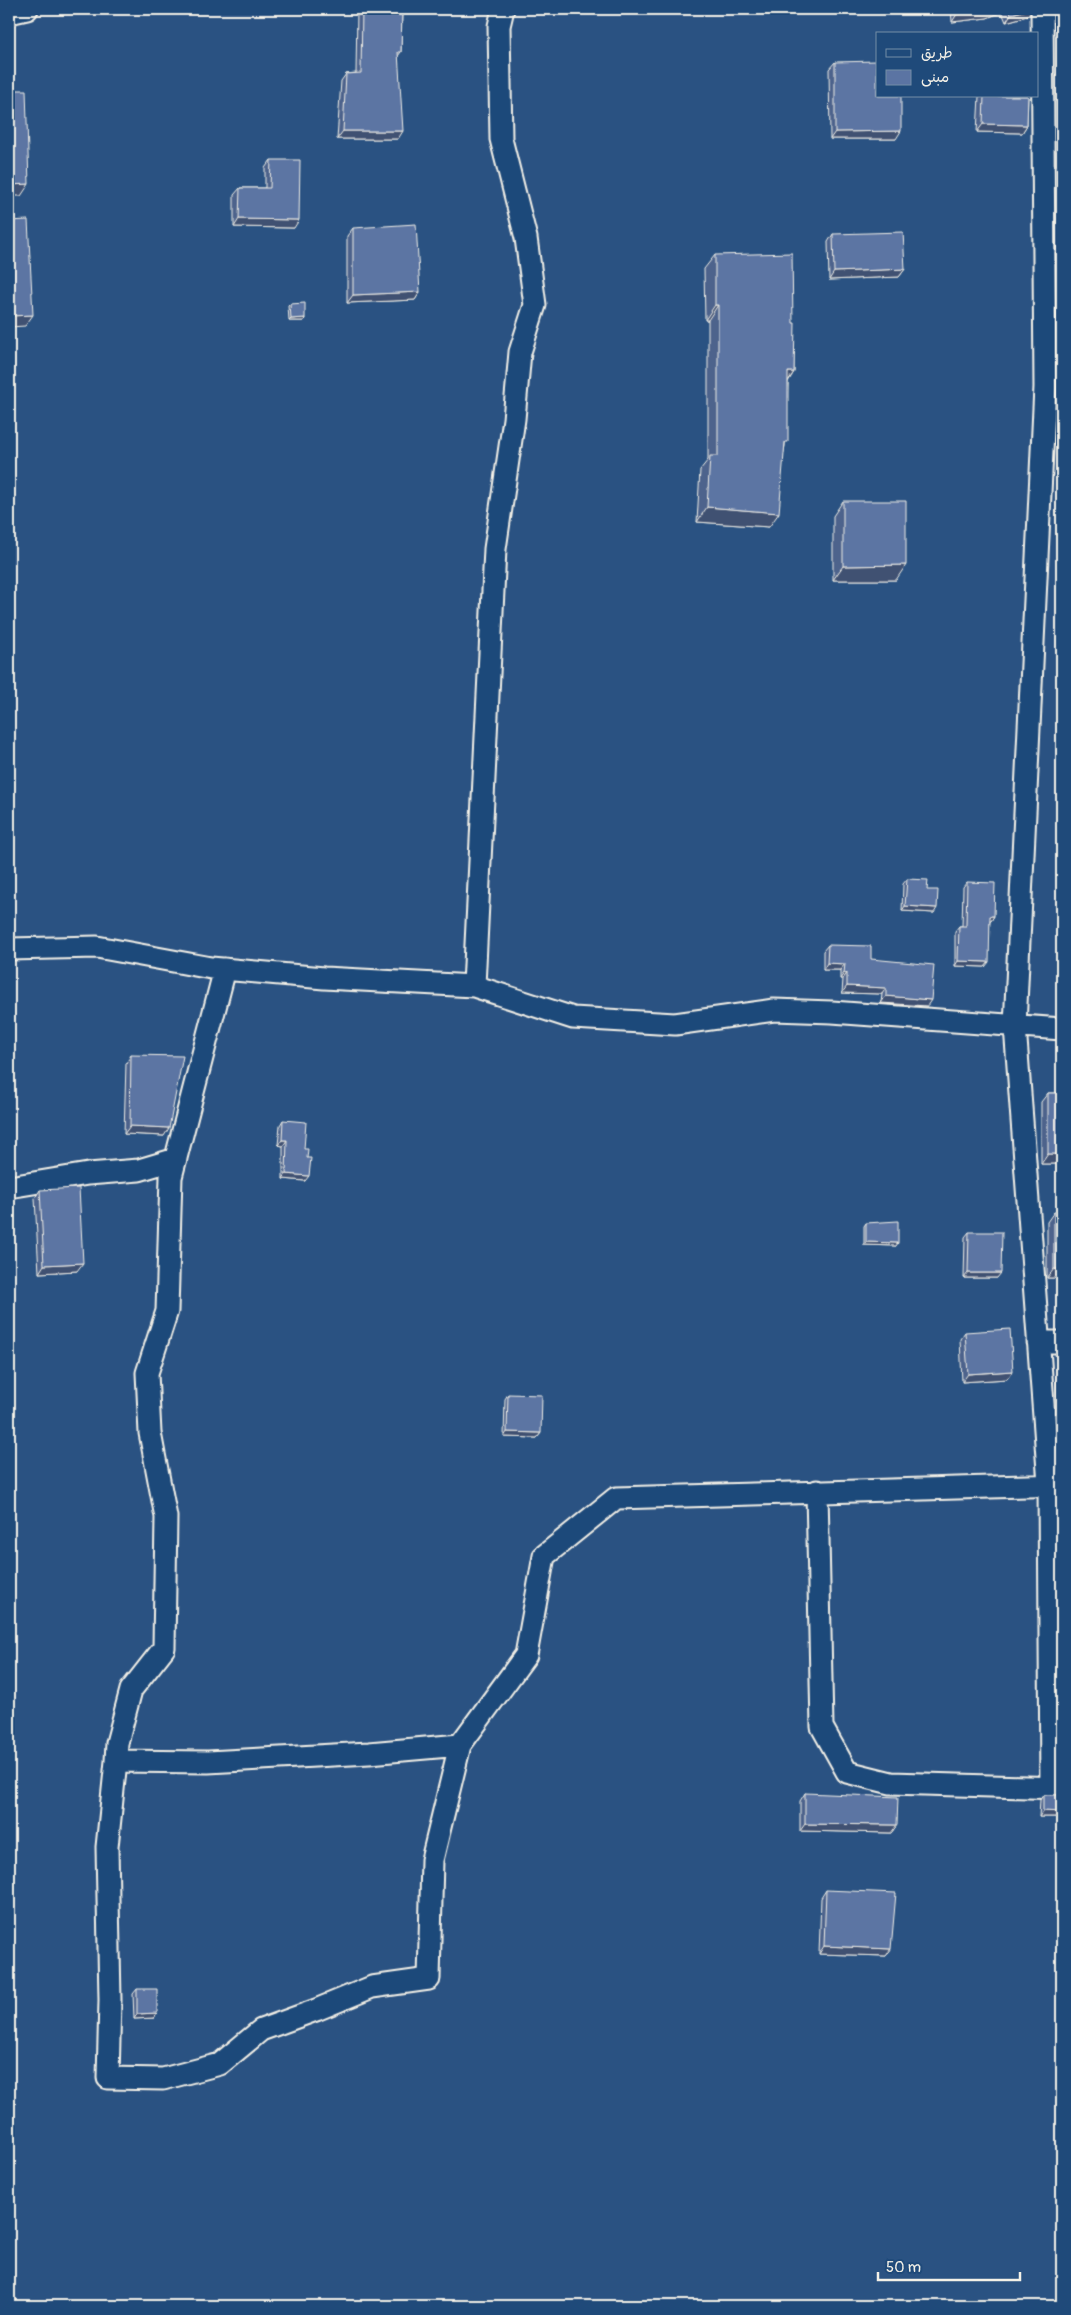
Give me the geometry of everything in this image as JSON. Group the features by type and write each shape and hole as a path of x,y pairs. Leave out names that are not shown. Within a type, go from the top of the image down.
{"street":[{"path":"9,13 27,9"},
{"path":"474,986 495,549 514,419 520,352 535,305 526,238 501,139 499,26 502,9"},
{"path":"817,1491 822,1727 847,1772 891,1783 1056,1788 1056,1484 1038,1342 1015,1026 1054,388 1052,41 1042,9"},
{"path":"9,949 97,947 225,969 474,986 573,1018 675,1024 782,1010 1062,1029"},
{"path":"225,969 171,1177 167,1311 147,1373 150,1433 166,1517 164,1648 131,1690 117,1743 107,1847 110,2000 108,2078 163,2080 220,2064 261,2030 372,1987 429,1979 432,1860 460,1745 526,1655 544,1556 616,1498 1056,1484"},
{"path":"9,1187 88,1174 139,1170 176,1159"},
{"path":"1038,1342 1062,1342"},
{"path":"116,1761 208,1762 369,1753 460,1745"}],"building":[{"path":"362,9 402,9 401,52 398,52 403,131 343,131 346,74 361,73"},
{"path":"957,9 996,9 957,14"},
{"path":"1009,9 1031,9 1011,14"},
{"path":"876,61 876,98 901,98 901,131 835,132 835,62"},
{"path":"9,90 26,90 29,184 9,185"},
{"path":"984,98 1028,98 1027,125 983,124"},
{"path":"271,160 300,160 299,220 239,219 240,188 270,188"},
{"path":"28,220 33,315 9,316 9,221"},
{"path":"416,224 420,292 353,295 353,228"},
{"path":"903,232 905,269 834,272 833,234"},
{"path":"792,253 793,323 795,323 794,372 788,372 788,442 785,442 779,513 707,507 710,456 718,456 718,305 715,305 715,255"},
{"path":"305,303 305,318 291,319 290,304"},
{"path":"843,501 906,501 906,565 843,566"},
{"path":"907,879 928,880 927,890 938,890 937,908 905,906"},
{"path":"967,882 995,883 994,916 990,916 989,962 958,961 959,926 966,926"},
{"path":"828,945 871,946 871,959 934,965 931,1000 886,996 886,988 847,986 847,973 844,973 845,964 827,963"},
{"path":"131,1055 183,1056 169,1128 130,1126"},
{"path":"1048,1093 1062,1093 1062,1154 1048,1154"},
{"path":"283,1120 306,1122 304,1149 308,1149 307,1158 311,1158 309,1176 286,1174 287,1140 282,1140"},
{"path":"79,1188 83,1263 44,1265 40,1190"},
{"path":"1054,1212 1062,1212 1062,1269 1054,1269"},
{"path":"898,1221 898,1243 866,1242 866,1223"},
{"path":"969,1232 1002,1232 1001,1273 968,1273"},
{"path":"1010,1329 1013,1371 968,1374 965,1332"},
{"path":"508,1394 542,1395 541,1433 507,1432"},
{"path":"805,1793 898,1797 897,1825 805,1824"},
{"path":"1043,1795 1062,1795 1062,1812 1043,1811"},
{"path":"826,1890 896,1893 891,1949 824,1946"},
{"path":"137,1989 157,1989 157,2013 137,2014"}]}
